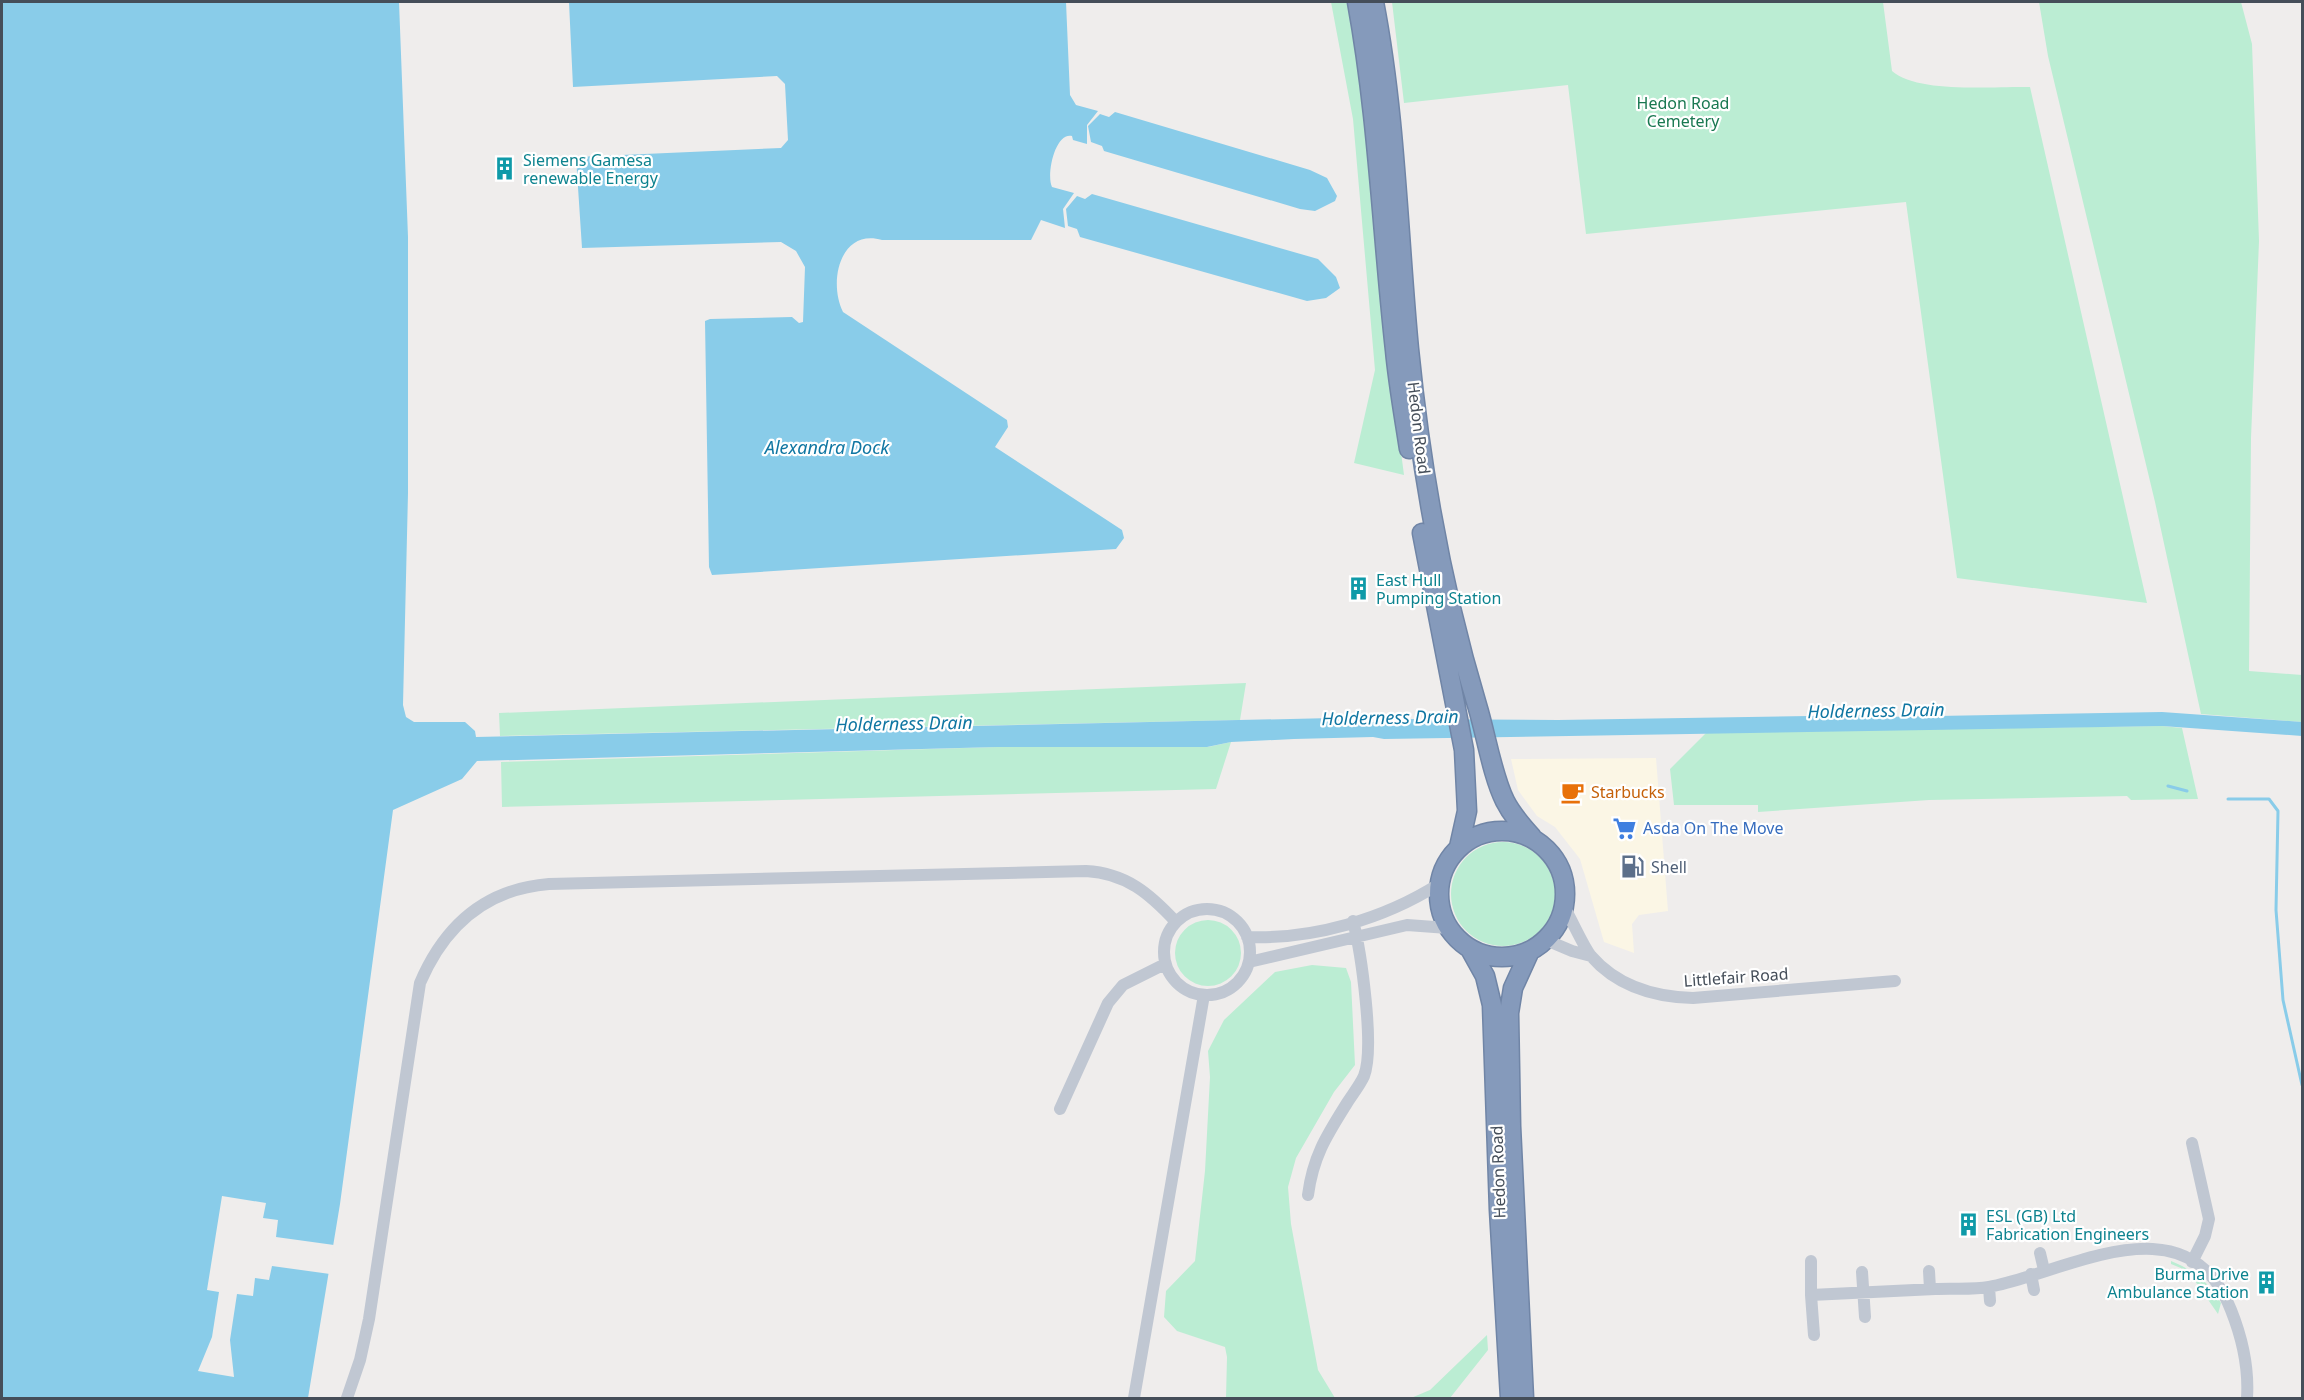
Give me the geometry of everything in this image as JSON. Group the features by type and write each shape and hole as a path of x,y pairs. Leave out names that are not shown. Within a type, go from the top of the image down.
{"highway":[{"name":"Hedon Road","path":"1357,2 1366,51 1382,188 1396,362 1419,516 1464,750 1467,811 1459,847"},
{"name":"Hedon Road","path":"1374,2 1387,83 1399,199 1409,348 1431,517 1462,655 1504,799 1532,837"},
{"path":"1494,830 1514,831 1532,837 1547,848 1560,867 1566,892 1560,919 1546,940 1529,953 1506,957 1488,956 1470,949 1448,928 1438,899 1439,884 1446,864 1459,847 1475,836 1494,830"},
{"name":"Hedon Road","path":"1470,949 1485,976 1492,1005 1499,1210 1510,1398"},
{"name":"Hedon Road","path":"1524,1398 1512,1174 1509,1013 1513,988 1529,953"}],"street":[{"path":"347,1398 360,1360 369,1319 420,983 445,938 470,912 484,902 514,890 549,884 1086,872 1112,875 1139,886 1176,922"},
{"path":"1247,937 1268,938 1382,914 1439,884"},
{"name":"Littlefair Road","path":"1564,907 1591,956 1613,975 1643,991 1671,997 1702,997 1895,981"},
{"path":"1216,910 1229,916 1239,925 1247,937 1248,962 1240,980 1224,992 1204,995 1180,985 1171,976 1166,964 1164,949 1168,934 1176,922 1194,911 1216,910"},
{"path":"1308,1195 1311,1169 1326,1137 1365,1072 1369,1032 1357,935 1353,921"},
{"path":"1248,962 1407,925 1448,928"},
{"name":"Littlefair Road","path":"1546,940 1591,956"},
{"path":"1060,1109 1108,1003 1123,985 1166,964"},
{"path":"1134,1398 1204,995"},
{"path":"2192,1143 2209,1219 2205,1236 2192,1262"},
{"path":"1811,1295 1989,1287 2069,1262 2149,1247 2175,1253 2205,1271 2226,1296 2240,1334 2249,1373 2247,1398"},
{"path":"2040,1253 2044,1270"},
{"path":"1810,1261 1814,1335"},
{"path":"1929,1271 1930,1289"},
{"path":"1862,1272 1864,1317"},
{"path":"2031,1274 2034,1290"},
{"path":"1989,1287 1990,1301"}],"shaded area":[{"path":"1656,758 1668,911 1639,915 1632,924 1634,953 1604,942 1580,859 1555,827 1537,816 1518,790 1511,759"}],"green space":[{"path":"1331,2 1353,2 1388,353 1404,475 1354,463 1375,370 1353,119"},
{"name":"Hedon Road Cemetery","path":"1392,2 1883,2 1892,71 1904,78 1938,86 2030,87 2147,603 1957,578 1906,202 1586,234 1568,85 1404,103"},
{"path":"2039,2 2241,2 2252,44 2259,241 2251,438 2249,671 2302,675 2302,722 2201,714 2155,502 2048,56"},
{"path":"1246,683 1240,720 500,736 499,713"},
{"path":"2162,726 2182,728 2198,799 2131,800 2127,796 1929,800 1758,812 1758,805 1674,805 1670,769 1707,732"},
{"path":"1231,742 1216,789 502,807 501,762 997,747 1208,747"},
{"path":"1503,842 1523,846 1532,851 1546,865 1551,874 1555,894 1551,914 1546,923 1532,937 1523,942 1503,946 1483,942 1474,937 1460,923 1455,914 1451,894 1455,874 1460,865 1474,851 1483,846"},
{"path":"1208,920 1221,923 1231,930 1238,940 1241,953 1238,966 1231,976 1221,983 1208,986 1195,983 1185,976 1178,966 1175,953 1178,940 1185,930 1195,923"},
{"path":"1312,965 1346,968 1351,982 1355,1065 1334,1092 1296,1158 1288,1187 1291,1224 1318,1370 1335,1398 1226,1398 1227,1357 1225,1347 1177,1331 1164,1317 1166,1291 1195,1261 1205,1171 1210,1077 1208,1051 1224,1020 1275,972"},
{"path":"2171,1261 2186,1268 2206,1283 2221,1303 2218,1314 2188,1271 2171,1264"},
{"path":"1487,1335 1488,1350 1450,1398 1411,1398 1430,1390"}],"water":[{"path":"2,2 399,2 408,237 408,493 403,705 406,717 414,722 465,722 475,731 476,737 1332,718 1373,722 1390,719 1558,720 2162,712 2302,722 2302,736 2162,726 1384,739 1373,737 1231,742 1207,747 997,747 477,761 462,779 393,810 340,1204 308,1398 2,1398"},
{"name":"Alexandra Dock","path":"569,2 1066,2 1070,95 1076,105 1098,111 1087,125 1087,144 1073,140 1072,136 1066,137 1061,141 1053,156 1050,173 1052,187 1074,193 1063,209 1065,228 1041,220 1031,240 882,240 868,238 856,242 847,250 841,260 837,286 843,312 1007,420 1008,427 995,447 1122,530 1124,538 1116,549 712,575 709,567 705,321 792,317 799,323 803,322 805,267 796,251 781,242 582,248 576,157 781,148 788,140 785,84 777,76 573,87"},
{"path":"1115,112 1310,170 1327,178 1337,196 1335,201 1315,211 1300,209 1104,151 1102,146 1091,142 1088,126 1100,114 1109,117"},
{"path":"1092,194 1318,259 1336,277 1340,288 1326,298 1307,301 1080,237 1077,229 1068,226 1066,209 1077,196 1085,199"}],"pier":[{"path":"222,1196 266,1203 263,1218 278,1220 276,1237 334,1245 330,1274 272,1266 269,1280 255,1278 253,1296 237,1294 230,1340 234,1377 198,1371 212,1337 219,1292 207,1290"}],"waterway":[{"path":"2168,786 2187,791"},
{"path":"2228,799 2269,799 2278,811 2276,910 2283,1000 2302,1085"}],"place":[{"name":"Siemens Gamesa renewable Energy","path":"505,169"},
{"name":"East Hull Pumping Station","path":"1358,589"},
{"name":"Starbucks","path":"1573,792"},
{"name":"Asda On The Move","path":"1625,828"},
{"name":"Shell","path":"1633,867"},
{"name":"ESL (GB) Ltd Fabrication Engineers","path":"1968,1225"},
{"name":"Burma Drive Ambulance Station","path":"2267,1283"}],"water label":[{"name":"Holderness Drain","path":"1876,710"},
{"name":"Holderness Drain","path":"1390,717"},
{"name":"Holderness Drain","path":"904,723"}]}
